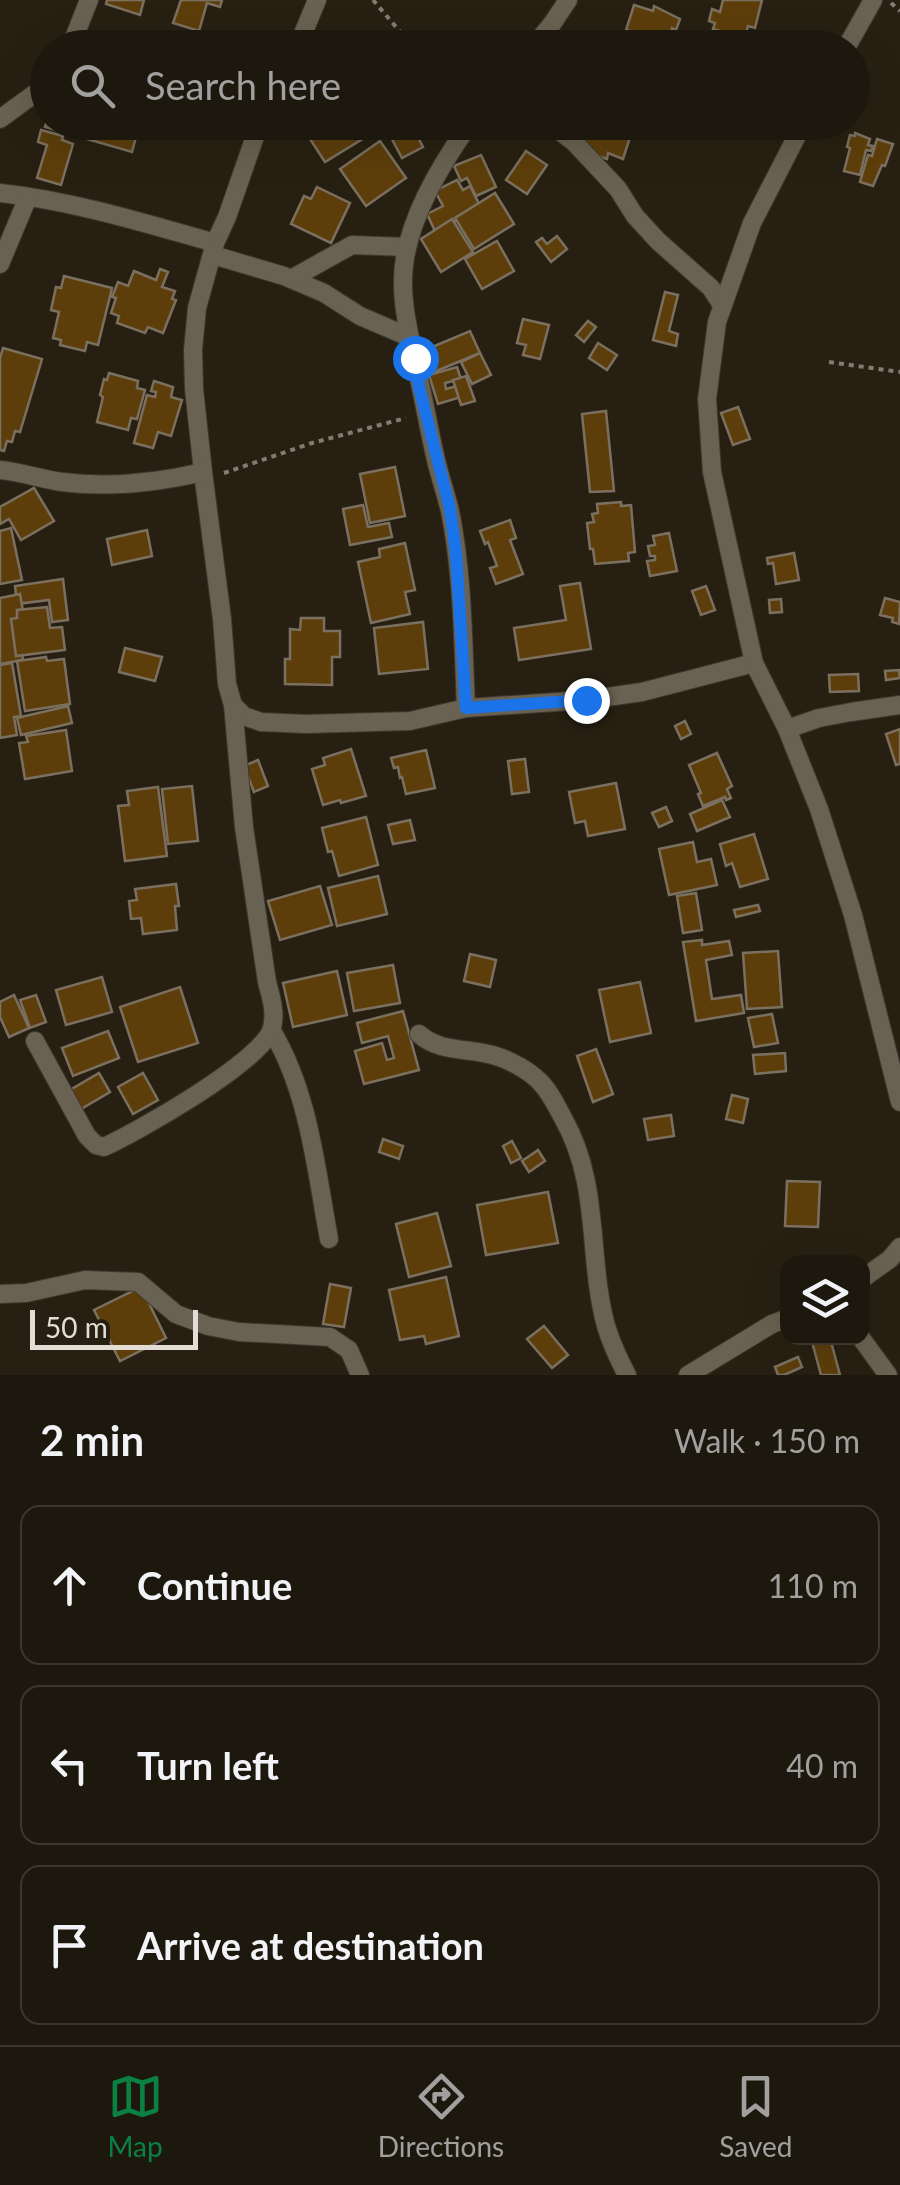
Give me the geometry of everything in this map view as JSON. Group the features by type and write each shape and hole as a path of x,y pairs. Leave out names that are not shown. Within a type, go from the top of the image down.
{"street":[{"path":"78,30 89,0"},
{"path":"304,30 316,0"},
{"path":"547,30 568,0"},
{"path":"856,30 874,0"},
{"path":"0,119 30,97"},
{"path":"254,140 197,308 194,389 244,827 274,1006 272,1031 307,1118 330,1239"},
{"path":"459,140 423,206 404,261 404,287 409,337 450,509 466,708"},
{"path":"571,140 618,189 658,241 711,288 722,305"},
{"path":"795,140 752,223 717,322 707,399 712,472 754,663 787,729 819,808 853,915 900,1102"},
{"path":"0,193 135,220 291,279 409,337"},
{"path":"0,264 28,196"},
{"path":"291,279 352,245 408,247"},
{"path":"0,470 59,481 106,484 203,475"},
{"path":"233,705 244,716 261,722 410,722 466,708 642,692 754,663"},
{"path":"787,729 820,718 900,705"},
{"path":"35,1041 87,1136 104,1148 200,1092 254,1052 272,1031"},
{"path":"419,1034 428,1042 497,1056 536,1078 553,1100 579,1153 591,1200 606,1325 627,1375"},
{"path":"870,1273 900,1247"},
{"path":"0,1294 26,1293 85,1280 138,1282 176,1314 208,1326 239,1332 330,1337 349,1350 360,1375"},
{"path":"688,1375 780,1321"},
{"path":"866,1345 888,1375"}],"path":[{"path":"374,0 399,30"},
{"path":"829,362 900,372"},
{"path":"203,475 426,414"}],"building":[{"path":"107,0 144,0 140,15 106,4"},
{"path":"181,0 222,0 220,7 207,3 199,30 173,23"},
{"path":"723,0 762,0 755,28 713,29 715,23 709,21 712,9 720,12"},
{"path":"634,5 653,11 654,6 680,19 676,30 626,30"},
{"path":"877,139 893,144 873,186 860,182"},
{"path":"62,140 73,144 61,185 37,178 47,145 38,142"},
{"path":"90,140 135,140 132,152"},
{"path":"311,140 361,140 325,162"},
{"path":"392,140 419,140 423,147 402,158"},
{"path":"584,140 629,140 623,159 608,153 607,159 586,152"},
{"path":"849,140 870,140 868,145 873,146 871,151 866,150 860,175 844,171 850,148"},
{"path":"380,141 406,178 366,206 340,169"},
{"path":"526,151 547,165 527,194 506,180"},
{"path":"481,155 496,187 476,196 467,178 461,181 454,166"},
{"path":"457,180 463,190 470,186 481,208 435,231 427,214 443,206 435,191"},
{"path":"317,187 350,203 331,243 291,224 304,196 311,199"},
{"path":"495,193 514,224 474,249 455,218"},
{"path":"452,219 473,252 441,272 421,239"},
{"path":"557,236 567,249 551,262 536,242 542,238 547,244"},
{"path":"497,241 514,271 482,289 465,259"},
{"path":"160,269 168,272 162,287 175,291 172,299 176,300 163,333 148,327 145,333 117,323 119,316 111,313 118,282 128,286 134,271 156,280"},
{"path":"64,276 112,288 98,345 87,342 85,351 60,345 61,340 53,338 59,312 51,310 56,287 61,288"},
{"path":"665,292 678,295 669,331 678,334 676,346 653,340"},
{"path":"523,319 549,325 540,359 523,355 526,345 517,343"},
{"path":"588,321 596,327 584,342 576,335"},
{"path":"470,331 480,353 434,372 425,350"},
{"path":"598,343 617,355 607,370 589,358"},
{"path":"3,348 42,359 20,432 15,431 4,451 0,450"},
{"path":"480,353 491,375 472,384 461,362"},
{"path":"457,367 461,379 445,383 446,389 457,386 461,397 438,404 429,375"},
{"path":"109,373 138,381 137,388 145,390 137,419 131,418 128,430 97,422 103,397 100,395"},
{"path":"466,376 475,401 461,405 453,380"},
{"path":"154,381 173,387 171,397 182,400 171,436 158,432 153,448 134,443 147,395 155,397 156,392 151,391"},
{"path":"738,407 750,439 733,445 721,413"},
{"path":"606,411 614,491 590,492 582,414"},
{"path":"395,467 405,516 370,523 360,474"},
{"path":"34,488 54,521 21,540 9,519 0,524 0,507"},
{"path":"621,502 621,506 631,505 635,552 628,553 629,561 595,564 587,523 594,522 592,514 598,513 597,504"},
{"path":"363,505 368,527 389,523 392,537 350,545 343,509"},
{"path":"510,520 516,538 510,540 523,574 496,584 490,568 497,566 480,531"},
{"path":"11,528 22,580 0,584 0,531"},
{"path":"147,530 152,556 112,565 107,539"},
{"path":"669,533 677,571 650,576 647,561 655,560 655,556 650,556 648,546 655,545 653,536"},
{"path":"405,543 415,590 405,592 410,614 371,623 358,562 380,557 379,549"},
{"path":"794,553 799,580 776,584 773,563 768,564 767,558"},
{"path":"63,579 68,620 52,622 49,600 17,604 15,586"},
{"path":"580,583 591,649 519,660 514,628 566,620 560,586"},
{"path":"706,586 715,610 701,615 692,591"},
{"path":"20,594 24,617 16,618 23,660 0,664 0,598"},
{"path":"885,598 900,602 899,624 880,615"},
{"path":"781,599 782,612 770,613 769,600"},
{"path":"47,607 50,628 62,627 65,650 16,656 11,619 17,618 17,610"},
{"path":"301,618 324,618 324,631 340,631 340,657 332,657 332,685 285,684 290,629 300,630"},
{"path":"423,622 428,669 379,674 374,628"},
{"path":"125,648 162,657 155,681 119,672"},
{"path":"46,657 47,661 64,659 70,704 25,711 17,661"},
{"path":"12,663 21,716 14,717 17,735 0,738 0,665"},
{"path":"899,670 900,678 886,680 885,671"},
{"path":"858,674 859,691 830,692 829,675"},
{"path":"68,706 72,723 21,735 17,718"},
{"path":"685,721 691,734 681,739 675,726"},
{"path":"900,729 900,764 896,765 886,734"},
{"path":"66,730 72,771 25,779 19,743 28,742 26,736"},
{"path":"351,749 366,796 323,805 312,769 325,765 323,758"},
{"path":"426,750 435,788 406,794 391,758"},
{"path":"717,753 732,786 727,789 731,798 703,806 689,765"},
{"path":"525,759 529,792 512,794 508,761"},
{"path":"258,760 268,786 254,792 244,766"},
{"path":"616,783 625,829 588,836 585,821 575,823 569,792"},
{"path":"192,786 198,841 168,844 162,789"},
{"path":"158,787 167,856 125,861 118,806 129,805 127,791"},
{"path":"722,800 730,817 697,831 690,814"},
{"path":"666,807 672,821 659,827 652,813"},
{"path":"366,817 378,865 339,876 322,828"},
{"path":"410,820 415,840 393,844 388,825"},
{"path":"754,834 768,879 740,887 732,863 726,866 720,844"},
{"path":"693,842 697,862 711,859 717,885 669,895 659,849"},
{"path":"378,876 387,914 337,926 328,888"},
{"path":"176,884 177,930 143,934 141,918 131,919 129,901 137,900 135,889"},
{"path":"320,886 332,925 280,940 268,901"},
{"path":"696,893 702,930 683,933 677,896"},
{"path":"758,905 760,911 736,917 734,910"},
{"path":"702,940 702,945 729,941 732,955 706,960 712,999 741,995 744,1013 696,1021 683,942"},
{"path":"778,951 782,1007 747,1009 743,953"},
{"path":"470,954 496,960 490,987 464,981"},
{"path":"393,965 400,1003 354,1011 347,973"},
{"path":"337,971 347,1015 293,1027 283,983"},
{"path":"102,977 112,1012 66,1025 56,990"},
{"path":"640,982 651,1033 610,1042 599,990"},
{"path":"180,987 198,1043 138,1062 120,1007"},
{"path":"14,995 29,1028 9,1037 0,1017 0,1002"},
{"path":"36,995 46,1022 30,1028 20,1000"},
{"path":"403,1011 419,1070 364,1084 355,1051 382,1043 387,1060 394,1058 388,1036 362,1043 357,1023"},
{"path":"772,1014 778,1043 754,1047 748,1018"},
{"path":"108,1031 119,1058 73,1076 62,1048"},
{"path":"596,1049 613,1094 593,1102 577,1056"},
{"path":"785,1053 786,1071 755,1074 753,1055"},
{"path":"99,1073 110,1092 81,1109 70,1090"},
{"path":"143,1073 158,1100 133,1114 118,1087"},
{"path":"732,1095 748,1099 743,1123 726,1119"},
{"path":"671,1115 674,1136 648,1140 644,1119"},
{"path":"383,1139 403,1146 399,1159 379,1152"},
{"path":"512,1141 521,1158 511,1163 503,1146"},
{"path":"538,1150 545,1161 529,1172 522,1161"},
{"path":"787,1181 820,1182 818,1227 785,1226"},
{"path":"548,1192 558,1243 486,1255 477,1205"},
{"path":"437,1213 451,1266 409,1277 396,1224"},
{"path":"446,1277 459,1336 426,1344 424,1336 400,1340 389,1290"},
{"path":"330,1284 351,1288 344,1327 323,1324"},
{"path":"141,1287 166,1338 120,1361 94,1310"},
{"path":"544,1326 568,1355 552,1368 527,1339"},
{"path":"813,1345 832,1345 840,1375 821,1375"},
{"path":"798,1357 802,1367 778,1375 775,1367"}],"route":[{"path":"415,358 450,509 466,708 586,700"}]}
